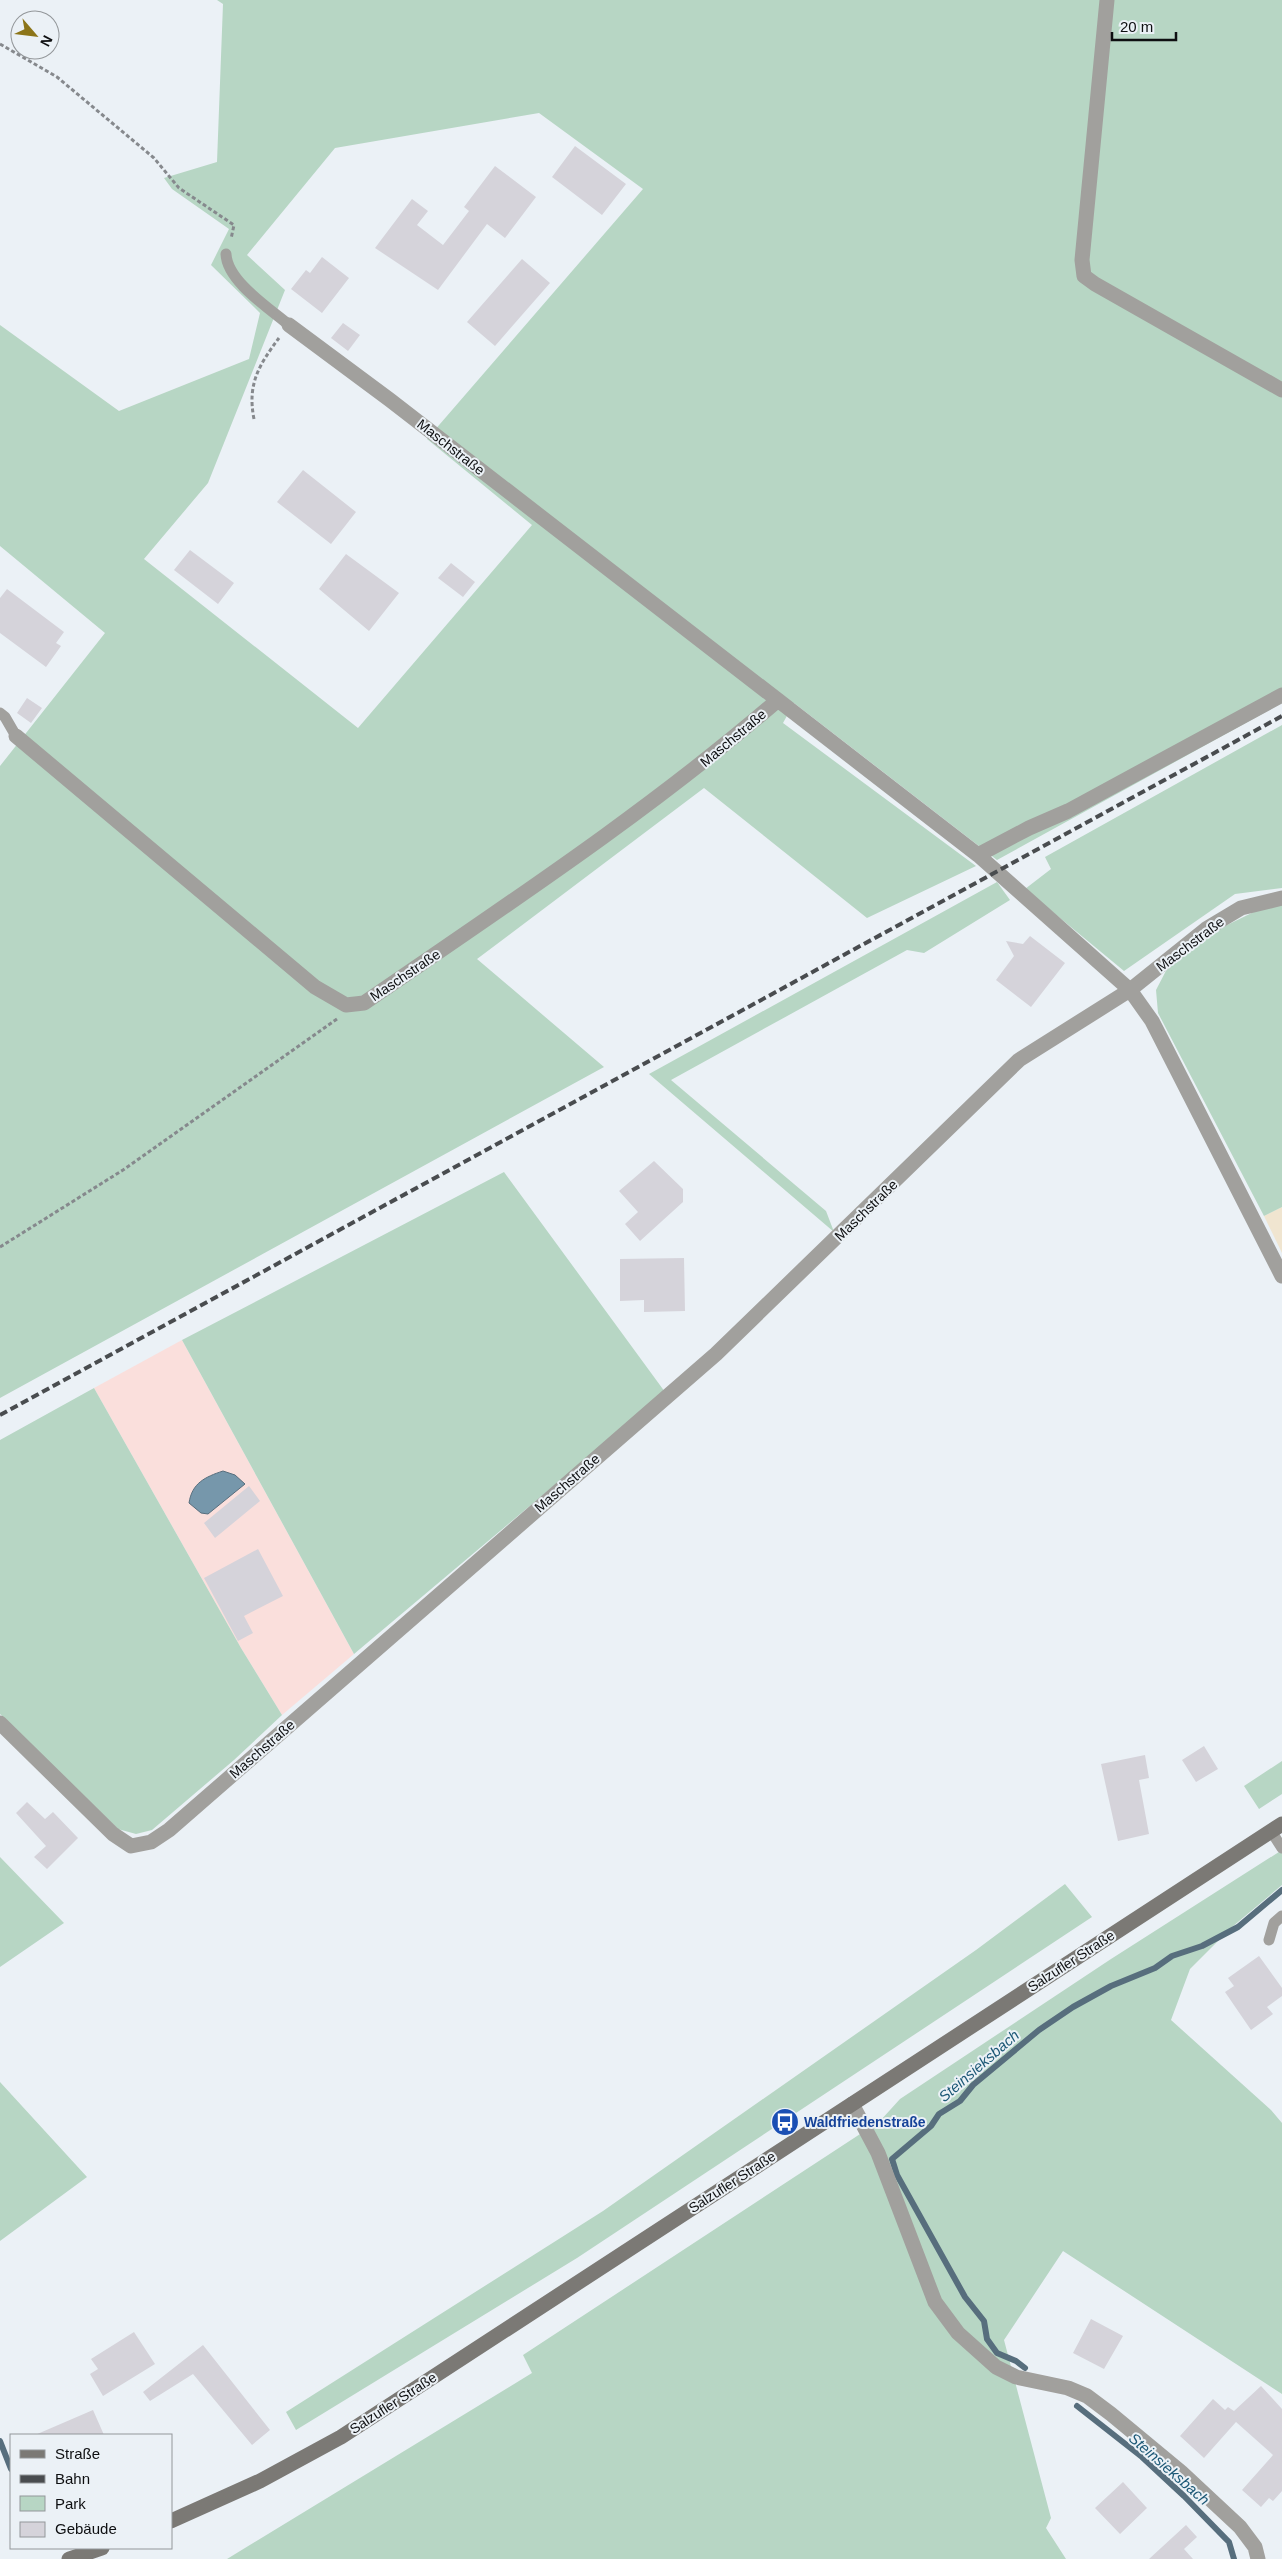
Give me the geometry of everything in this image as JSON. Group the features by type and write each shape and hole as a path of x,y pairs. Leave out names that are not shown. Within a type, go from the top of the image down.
{"main road":[{"name":"Salzufler Straße","path":"172,2521 260,2481 341,2437 1276,1828"},
{"path":"69,2559 99,2549"}],"street":[{"path":"1107,0 1082,260 1084,276 1282,390"},
{"name":"Maschstraße","path":"289,325 428,429 978,855 1130,990 1152,1021 1282,1276"},
{"path":"978,855 1029,828 1068,811 1282,695"},
{"name":"Maschstraße","path":"346,1005 364,1003 588,850 710,758 778,700"},
{"path":"16,736 314,987 346,1005"},
{"name":"Maschstraße","path":"0,1723 113,1834 130,1846 151,1842 716,1354 1019,1060 1130,990 1213,925 1241,908 1282,898"},
{"path":"852,2104 878,2153 935,2302 958,2333 996,2367 1016,2377 1068,2388 1087,2396 1112,2414 1181,2472 1240,2527 1255,2547 1258,2559"}],"lane":[{"path":"226,254 226,263 231,272 249,291 289,325"},
{"path":"0,713 5,717 16,736"},
{"path":"1276,1828 1282,1848"},
{"path":"1269,1940 1274,1923 1282,1916"}],"path":[{"path":"0,44 57,77 154,158 180,188 234,225 235,230 226,254"},
{"path":"254,419 250,400 254,377 266,356 289,325"},
{"path":"0,1246 123,1170 226,1096 335,1022 346,1005"}],"shaded area":[{"path":"1282,1207 1282,1253 1264,1216"},
{"path":"182,1340 354,1654 282,1715 241,1648 94,1388"}],"green space":[{"path":"217,0 1282,0 1282,703 997,860 794,703 783,723 976,866 867,918 704,788 477,959 604,1067 0,1398 0,766 105,633 0,546 0,325 119,411 249,359 260,313 211,265 229,229 172,189 164,178 217,162 223,4","holes":["539,113 643,189 427,439 532,525 358,728 144,559 208,483 285,290 247,255 335,148"]},
{"path":"1282,725 1282,888 1235,894 1124,971 1025,889 1051,869 1045,857"},
{"path":"997,882 1010,900 924,953 907,950 671,1080 826,1211 834,1232 649,1074"},
{"path":"1282,905 1282,1207 1264,1216 1158,1013 1156,990 1169,965 1221,928 1266,906"},
{"path":"504,1172 665,1392 354,1654 182,1340"},
{"path":"94,1388 241,1648 282,1715 234,1760 152,1830 136,1834 118,1829 0,1714 0,1440"},
{"path":"1282,1761 1282,1794 1259,1809 1244,1786"},
{"path":"1282,1850 1282,1885 1232,1927 1190,1969 1171,2020 1271,2110 1282,2123 1282,2394 1063,2251 1004,2340 1051,2518 1046,2528 1066,2559 227,2559 532,2373 523,2355 880,2121 900,2099 1111,1959"},
{"path":"0,1857 64,1923 0,1967"},
{"path":"1065,1884 1092,1917 577,2258 296,2430 286,2412 603,2211 976,1950"},
{"path":"0,2082 87,2177 0,2241"}],"water":[{"path":"223,1471 235,1475 245,1484 208,1514 201,1513 189,1503 193,1490 205,1478"}],"building":[{"path":"575,146 626,184 602,215 552,177"},
{"path":"495,166 536,197 505,238 487,224 438,290 375,248 412,199 428,211 417,225 443,245 469,211 464,207"},
{"path":"322,257 349,278 322,313 291,289 306,270 310,273"},
{"path":"522,259 550,283 495,346 467,322"},
{"path":"343,323 360,335 348,351 331,338"},
{"path":"303,470 356,512 331,544 277,502"},
{"path":"190,550 234,583 218,604 174,570"},
{"path":"346,554 399,593 369,631 319,589"},
{"path":"451,563 475,582 463,597 438,578"},
{"path":"7,589 64,632 56,643 61,646 46,667 0,633 0,598"},
{"path":"27,698 42,708 31,723 17,713"},
{"path":"1030,936 1065,963 1031,1007 996,980 1014,956 1006,941 1023,944"},
{"path":"654,1161 683,1189 683,1202 640,1241 625,1224 638,1212 619,1191"},
{"path":"684,1258 685,1311 644,1312 644,1300 620,1301 620,1259"},
{"path":"249,1486 260,1501 215,1538 204,1523"},
{"path":"258,1549 283,1596 244,1616 253,1633 238,1641 204,1578"},
{"path":"1204,1746 1218,1769 1196,1782 1182,1760"},
{"path":"1145,1755 1149,1778 1139,1780 1149,1834 1118,1841 1101,1764"},
{"path":"27,1802 45,1819 53,1812 78,1838 47,1869 34,1857 46,1846 16,1813"},
{"path":"1259,1956 1282,1988 1282,1996 1267,2007 1273,2014 1251,2030 1225,1992 1234,1986 1228,1978"},
{"path":"1091,2319 1123,2336 1104,2369 1073,2353"},
{"path":"134,2332 155,2364 103,2396 90,2374 98,2369 91,2359"},
{"path":"203,2345 270,2430 252,2445 193,2374 150,2401 143,2392"},
{"path":"1261,2386 1282,2409 1282,2491 1273,2501 1269,2498 1261,2507 1242,2490 1273,2455 1236,2422 1204,2458 1180,2436 1213,2399 1225,2410 1228,2407 1234,2411"},
{"path":"93,2410 104,2434 37,2434"},
{"path":"1123,2482 1147,2508 1120,2534 1095,2508"},
{"path":"1186,2525 1197,2537 1184,2549 1193,2559 1149,2559"}],"waterway":[{"name":"Steinsieksbach","path":"1025,2368 1016,2361 997,2353 987,2339 984,2321 965,2297 897,2175 892,2159 931,2126 939,2114 960,2101 973,2085 1039,2030 1073,2007 1111,1986 1155,1968 1172,1956 1202,1946 1238,1927 1282,1890"},
{"name":"Steinsieksbach","path":"1077,2406 1142,2457 1184,2496 1229,2542 1234,2559"},
{"path":"0,2441 10,2466"}],"railway":[{"path":"0,1415 1282,716"}],"place":[{"name":"Waldfriedenstraße","path":"785,2122"}]}
